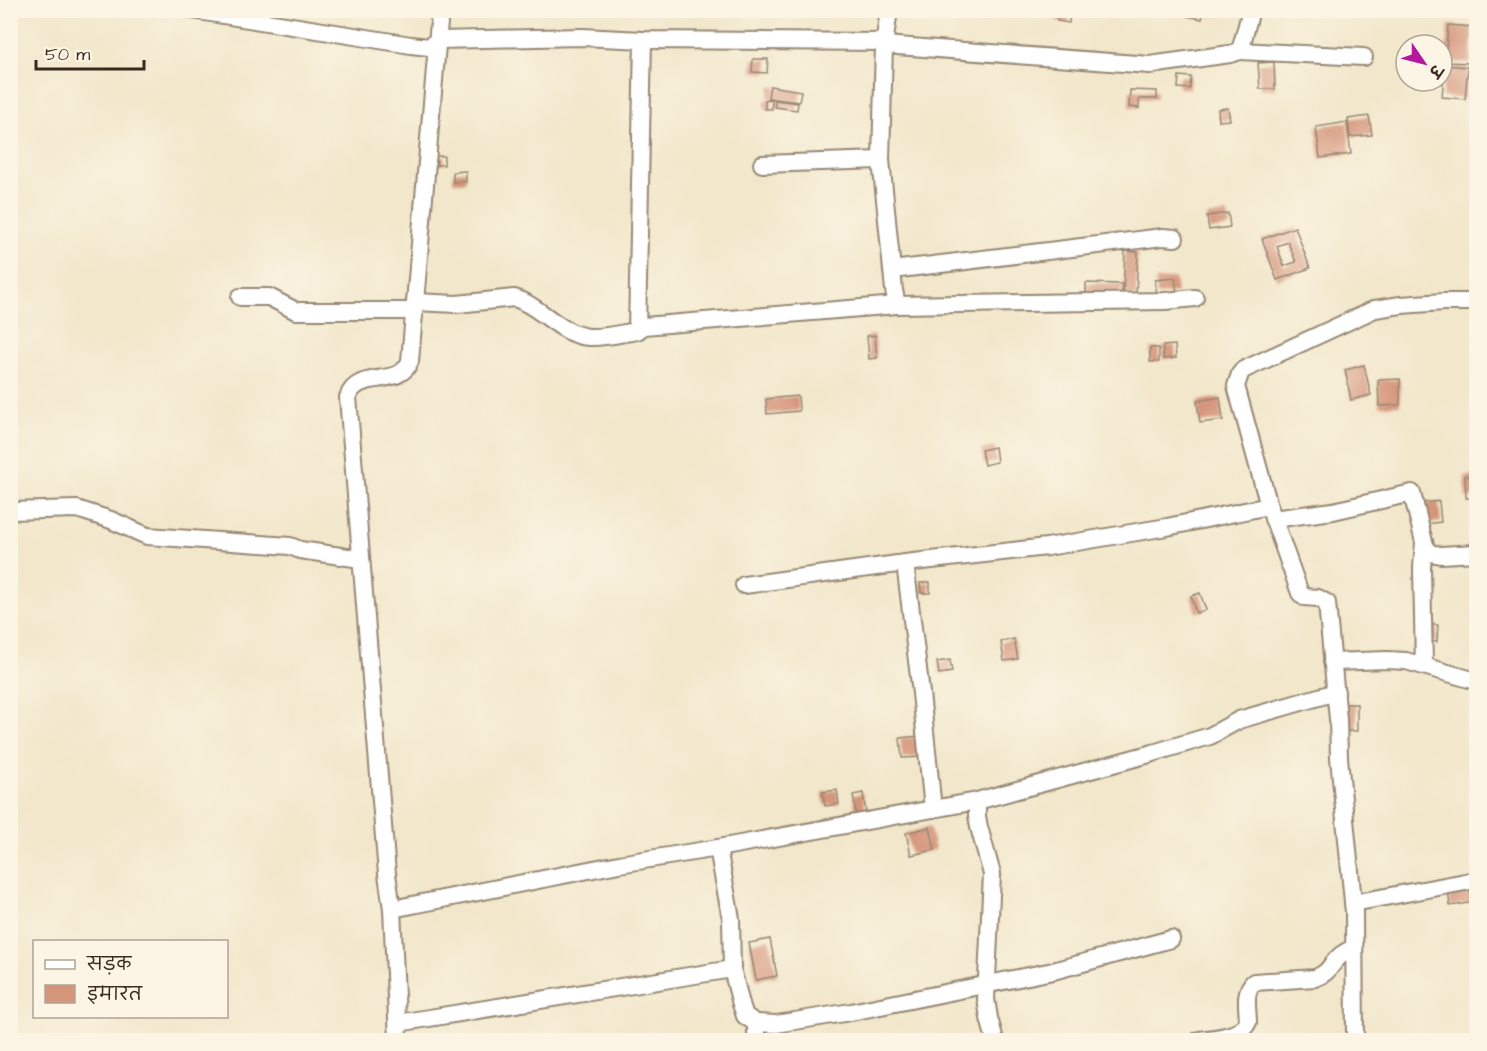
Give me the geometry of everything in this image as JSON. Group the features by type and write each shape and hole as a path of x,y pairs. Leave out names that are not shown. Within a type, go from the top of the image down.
{"street":[{"path":"192,10 429,47 438,40 582,37 884,44 1150,65 1240,51 1364,57"},
{"path":"398,1041 392,909 387,874 348,398 356,385 402,372 410,360 441,10"},
{"path":"889,10 884,44 881,160 897,304"},
{"path":"1240,51 1251,10"},
{"path":"637,331 643,40"},
{"path":"762,164 881,160"},
{"path":"892,270 1163,237 1175,238"},
{"path":"240,297 269,297 296,311 457,304 514,298 522,300 576,334 587,337 637,331 644,326 897,304 1165,301 1195,298"},
{"path":"1355,1041 1353,903 1327,603 1318,598 1302,596 1271,513 1236,386 1243,370 1375,309 1401,304 1476,302"},
{"path":"744,585 904,563 1047,547 1271,513 1333,511 1412,493 1427,550 1436,555 1476,554"},
{"path":"10,511 77,509 111,520 147,536 291,546 300,550 361,559"},
{"path":"1424,542 1422,568 1424,666"},
{"path":"904,563 933,809"},
{"path":"1332,662 1387,660 1407,662 1476,681"},
{"path":"392,909 619,864 977,801 1210,736 1239,720 1336,692"},
{"path":"977,801 979,827 992,874 987,999 994,1041"},
{"path":"718,848 730,919 732,969 745,1016 756,1023 784,1023 851,1012 1053,971 1171,939"},
{"path":"1353,903 1476,880"},
{"path":"1199,1041 1238,1033 1246,1026 1248,1023 1248,991 1254,982 1315,978 1328,971 1340,956 1354,948"},
{"path":"398,1023 732,969"},
{"path":"756,1023 756,1041"}],"building":[{"path":"1059,10 1070,10 1069,23 1057,21"},
{"path":"1188,10 1204,10 1202,19 1187,16"},
{"path":"1448,25 1473,27 1470,63 1454,62 1454,33 1447,33"},
{"path":"753,59 768,59 767,73 752,72"},
{"path":"1274,62 1275,89 1260,89 1258,63"},
{"path":"1454,66 1468,67 1465,99 1442,97 1442,93 1454,93"},
{"path":"1179,76 1191,77 1190,89 1178,88"},
{"path":"770,86 801,91 799,102 768,98"},
{"path":"1130,90 1157,91 1157,99 1139,99 1139,108 1129,107"},
{"path":"772,99 772,109 765,109 765,100"},
{"path":"775,100 798,103 797,110 775,107"},
{"path":"1228,108 1230,120 1219,121 1218,109"},
{"path":"1369,116 1372,135 1350,137 1348,119"},
{"path":"1347,122 1351,154 1320,158 1316,127"},
{"path":"432,156 444,156 444,165 432,165"},
{"path":"466,171 466,182 453,182 453,172"},
{"path":"1228,213 1230,227 1209,230 1207,216"},
{"path":"1295,227 1310,268 1277,280 1262,239","holes":["1288,242 1296,262 1284,266 1277,246"]},
{"path":"1125,251 1138,252 1136,297 1123,296"},
{"path":"1175,278 1177,293 1157,295 1155,280"},
{"path":"1086,283 1122,284 1122,297 1086,296"},
{"path":"875,335 877,358 869,359 867,336"},
{"path":"1175,345 1176,358 1163,359 1163,346"},
{"path":"1150,348 1159,348 1159,362 1150,362"},
{"path":"1364,365 1371,395 1351,400 1345,370"},
{"path":"1400,379 1400,405 1379,406 1378,380"},
{"path":"798,396 799,411 767,414 766,399"},
{"path":"1220,397 1223,420 1200,423 1197,401"},
{"path":"995,447 997,462 984,465 981,450"},
{"path":"1465,476 1476,476 1476,498 1466,498"},
{"path":"1439,501 1441,522 1425,524 1423,503"},
{"path":"930,582 930,593 921,593 920,583"},
{"path":"1200,593 1206,610 1196,613 1191,596"},
{"path":"1430,625 1438,625 1437,642 1429,641"},
{"path":"1014,639 1018,659 1004,661 1001,642"},
{"path":"950,660 952,672 939,674 937,662"},
{"path":"1344,704 1357,704 1357,731 1344,731"},
{"path":"920,736 922,757 902,758 900,738"},
{"path":"837,790 839,804 825,806 822,792"},
{"path":"863,793 866,813 856,814 853,795"},
{"path":"930,827 935,850 911,855 906,833"},
{"path":"1472,885 1475,902 1450,906 1448,889"},
{"path":"770,939 777,976 756,980 749,943"}]}
